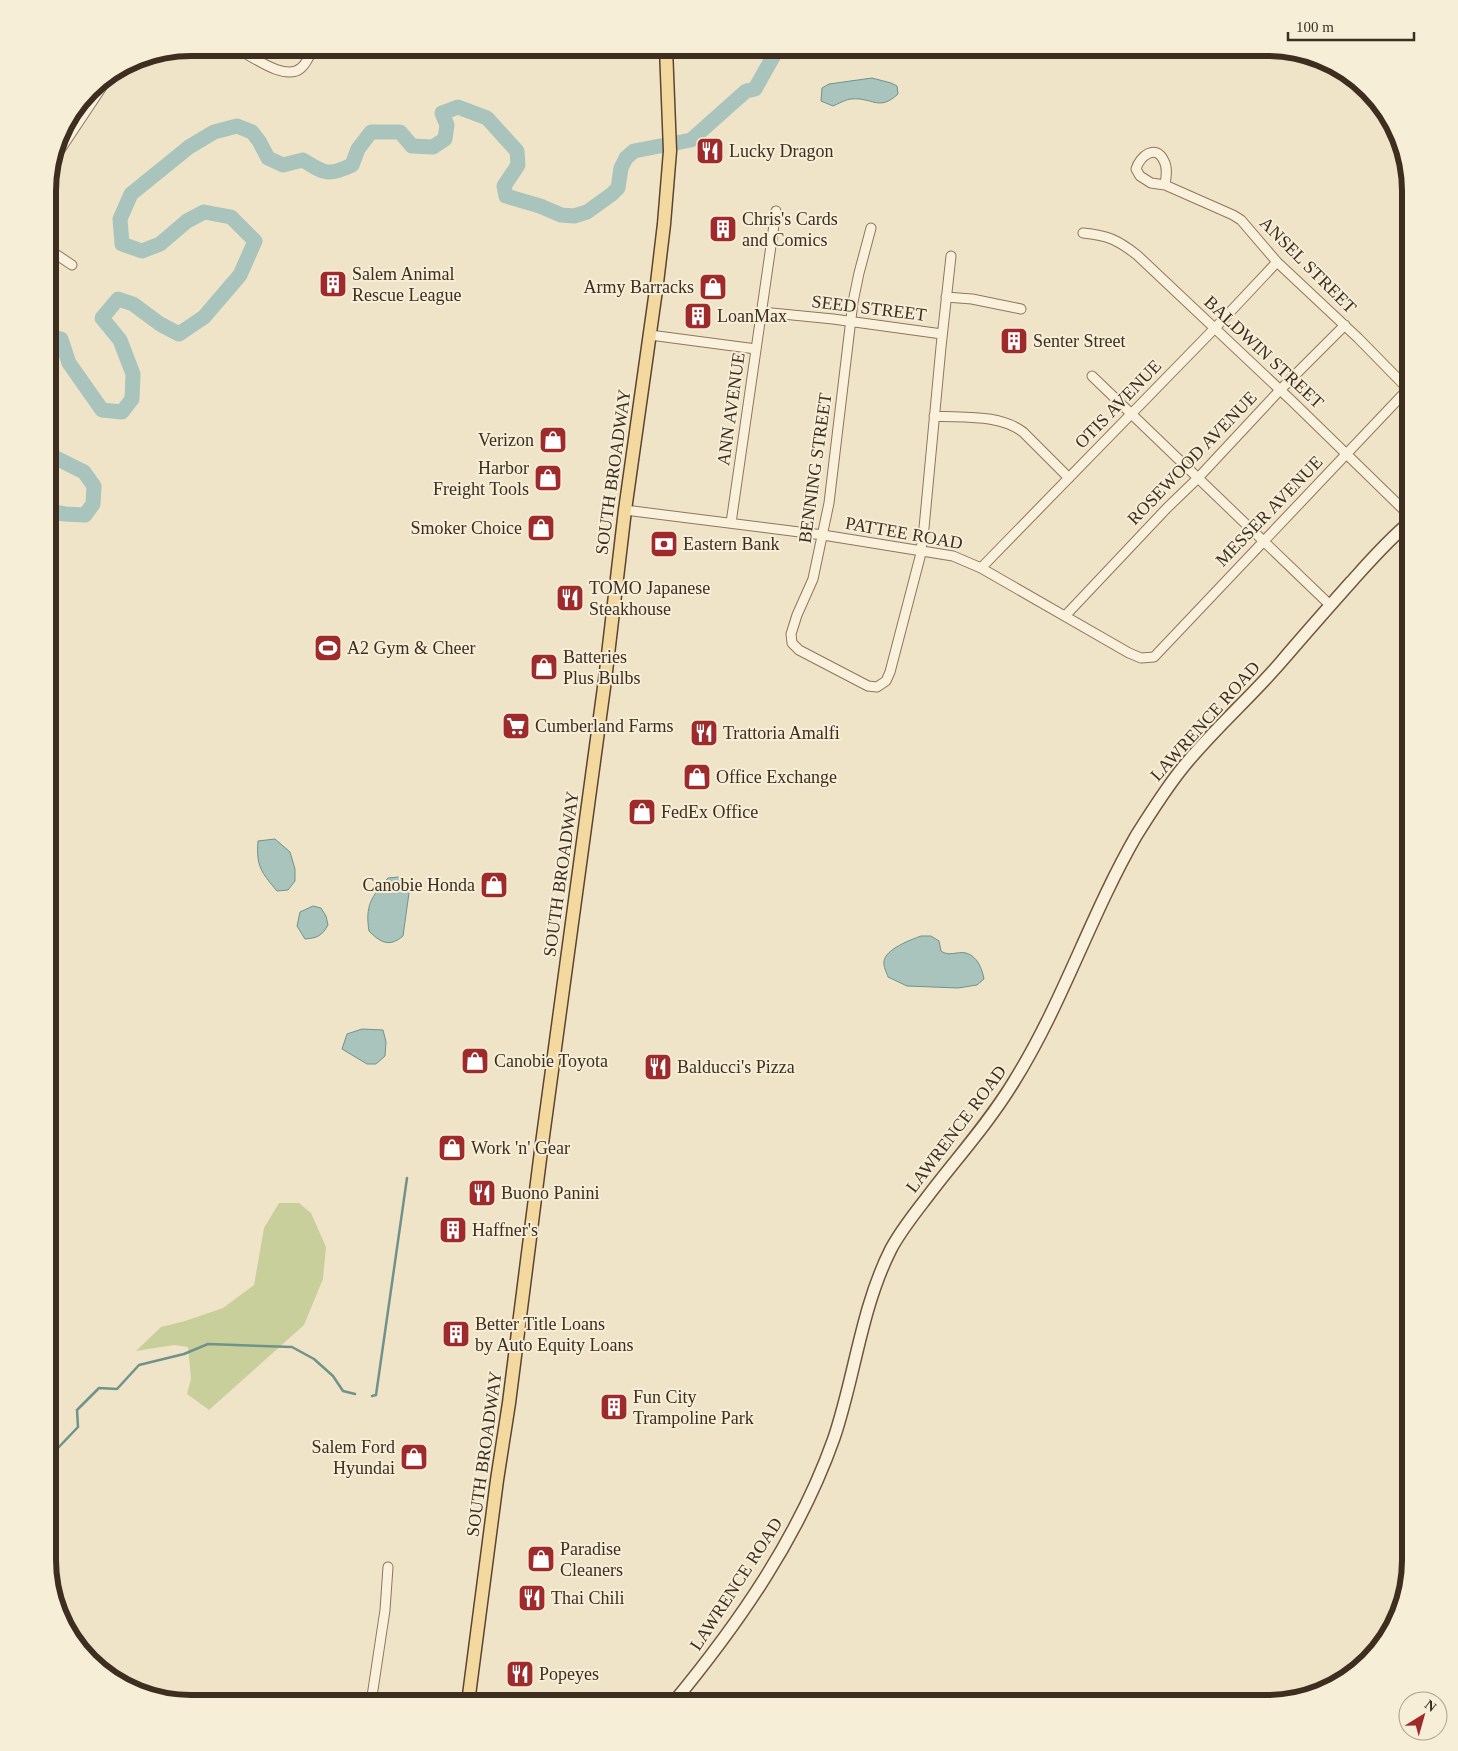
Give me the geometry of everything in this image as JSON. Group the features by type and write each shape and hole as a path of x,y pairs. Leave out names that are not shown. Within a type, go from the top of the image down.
{"main road":[{"name":"SOUTH BROADWAY","path":"469,1695 664,224 670,151 666,57"}],"street":[{"path":"254,57 283,72 295,72 303,66 308,57"},
{"path":"65,143 96,96"},
{"name":"ANSEL STREET","path":"1166,186 1237,217 1277,262 1345,325 1402,383"},
{"name":"ANN AVENUE","path":"731,523 776,211"},
{"name":"BENNING STREET","path":"871,228 859,272 854,302 829,503 823,535 813,579 791,634 792,643 807,655 859,683 878,687 886,680 890,672 921,550"},
{"name":"BALDWIN STREET","path":"1083,233 1111,237 1124,245 1215,328 1402,508"},
{"path":"57,255 72,265"},
{"path":"921,550 951,256"},
{"name":"OTIS AVENUE","path":"981,568 1277,262"},
{"path":"946,297 972,299 1021,309"},
{"name":"SEED STREET","path":"761,312 942,334"},
{"name":"ROSEWOOD AVENUE","path":"1065,616 1166,508 1198,478 1280,390 1345,325"},
{"path":"650,335 756,348"},
{"path":"1092,376 1330,605"},
{"name":"MESSER AVENUE","path":"1154,656 1402,397"},
{"path":"934,416 997,420 1015,426 1069,478"},
{"name":"PATTEE ROAD","path":"625,510 823,535 953,556 981,568 1129,653 1142,658 1154,656"},
{"name":"LAWRENCE ROAD","path":"681,1695 734,1625 797,1525 835,1436 852,1379 864,1322 876,1284 892,1248 913,1215 986,1123 1013,1083 1042,1031 1095,916 1141,829 1167,788 1186,764 1280,663 1381,548 1402,529"},
{"path":"371,1695 385,1610 388,1566"}],"green space":[{"path":"279,1203 299,1203 311,1213 326,1247 323,1279 304,1325 209,1410 187,1394 191,1379 188,1347 174,1345 136,1351 161,1327 223,1308 254,1285 264,1228"}],"water":[{"path":"872,78 897,86 898,94 886,102 880,103 852,99 833,106 821,101 822,88 829,84"},
{"path":"275,839 290,852 295,869 295,881 288,890 277,891 263,873 259,863 258,841"},
{"path":"399,877 409,893 403,936 389,943 381,941 369,931 369,908 373,897 388,878"},
{"path":"313,906 321,908 326,916 328,925 319,936 305,939 297,926 300,912"},
{"path":"921,936 931,936 939,941 941,951 944,953 966,953 973,957 980,967 984,979 977,985 958,988 907,986 888,977 884,961 889,953"},
{"path":"362,1029 383,1030 386,1042 385,1056 376,1064 367,1064 342,1049 347,1034"}],"waterway":[{"path":"57,338 61,339 69,363 102,410 122,412 132,399 133,374 120,340 102,318 118,299 133,304 160,324 179,334 204,317 240,275 255,241 231,217 204,212 187,221 160,244 142,251 122,244 120,219 131,194 189,147 214,132 237,126 252,132 268,158 283,165 303,160 322,171 332,172 352,165 358,149 371,132 400,132 412,146 433,147 445,139 447,125 442,113 458,107 487,118 517,151 518,165 504,186 506,196 540,206 561,215 574,216 587,212 618,188 621,168 626,158 634,151 691,140 746,91 755,89 773,57"},
{"path":"57,458 84,472 94,486 93,504 85,515 57,513"},
{"path":"372,1396 376,1395 407,1178"},
{"path":"56,1450 78,1427 77,1410 99,1388 117,1389 139,1365 184,1354 208,1344 292,1347 314,1359 333,1376 343,1391 355,1394"}],"place":[{"name":"Lucky Dragon","path":"710,151"},
{"name":"Chris's Cards and Comics","path":"723,229"},
{"name":"Salem Animal Rescue League","path":"333,284"},
{"name":"Army Barracks","path":"713,287"},
{"name":"LoanMax","path":"698,316"},
{"name":"Senter Street","path":"1014,341"},
{"name":"Verizon","path":"553,440"},
{"name":"Harbor Freight Tools","path":"548,478"},
{"name":"Smoker Choice","path":"541,528"},
{"name":"Eastern Bank","path":"664,544"},
{"name":"TOMO Japanese Steakhouse","path":"570,598"},
{"name":"A2 Gym & Cheer","path":"328,648"},
{"name":"Batteries Plus Bulbs","path":"544,667"},
{"name":"Cumberland Farms","path":"516,726"},
{"name":"Trattoria Amalfi","path":"704,733"},
{"name":"Office Exchange","path":"697,777"},
{"name":"FedEx Office","path":"642,812"},
{"name":"Canobie Honda","path":"494,885"},
{"name":"Canobie Toyota","path":"475,1061"},
{"name":"Balducci's Pizza","path":"658,1067"},
{"name":"Work 'n' Gear","path":"452,1148"},
{"name":"Buono Panini","path":"482,1193"},
{"name":"Haffner's","path":"453,1230"},
{"name":"Better Title Loans by Auto Equity Loans","path":"456,1334"},
{"name":"Fun City Trampoline Park","path":"614,1407"},
{"name":"Salem Ford Hyundai","path":"414,1457"},
{"name":"Paradise Cleaners","path":"541,1559"},
{"name":"Thai Chili","path":"532,1598"},
{"name":"Popeyes","path":"520,1674"}]}
